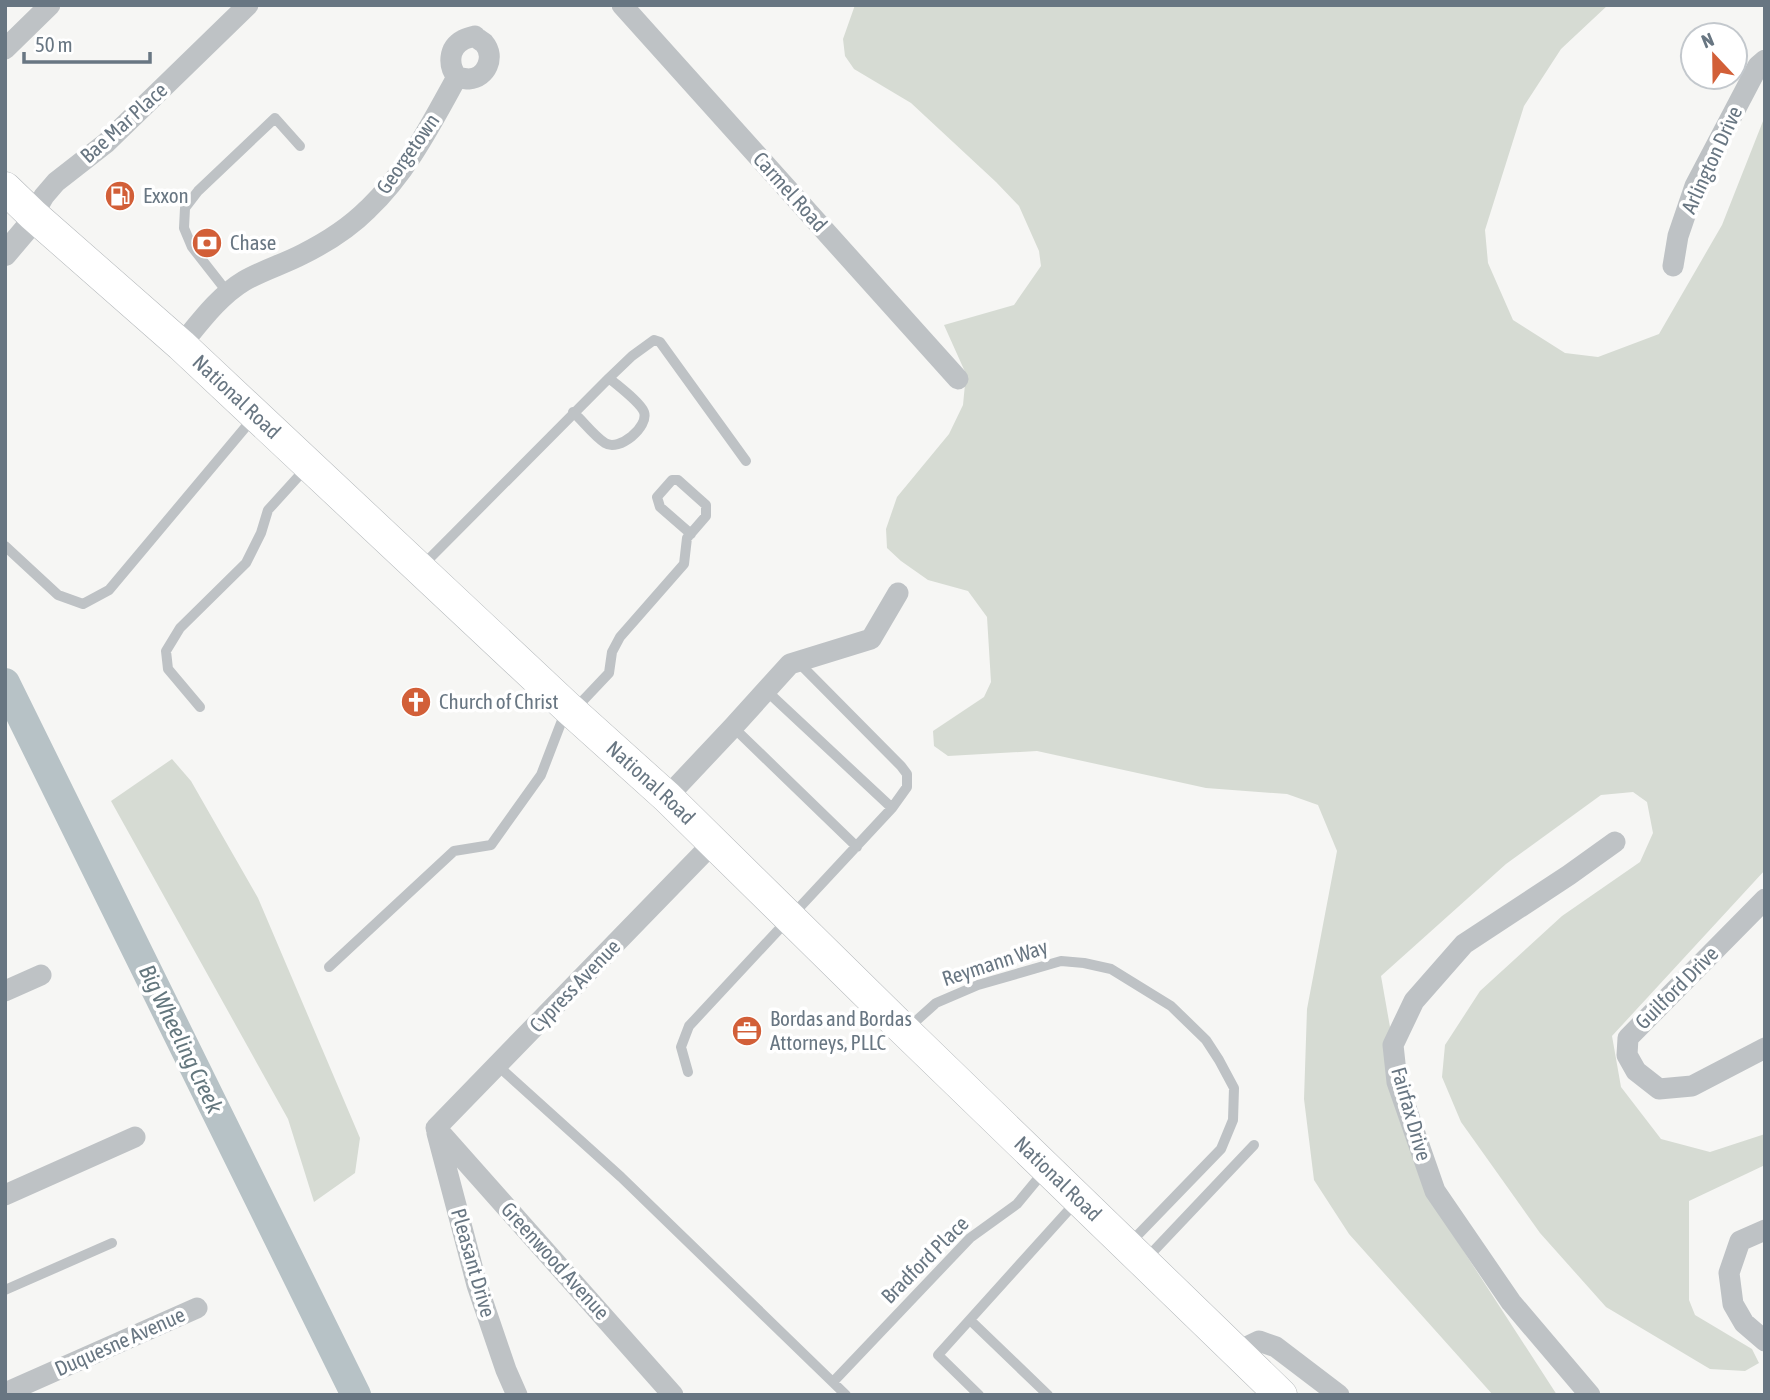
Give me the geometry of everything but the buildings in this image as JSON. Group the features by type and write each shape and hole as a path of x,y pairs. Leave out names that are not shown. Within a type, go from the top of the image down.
{"main road":[{"name":"National Road","path":"5,188 181,345 570,710 667,797 1281,1395"}],"street":[{"path":"5,49 50,5"},
{"name":"Bae Mar Place","path":"33,215 55,182 106,143 248,5"},
{"name":"Carmel Road","path":"622,5 958,379"},
{"name":"Arlington Drive","path":"1672,266 1678,236 1695,186 1758,66 1765,60"},
{"name":"Georgetown","path":"181,345 200,321 242,282 303,255 368,210 419,146 457,77"},
{"path":"5,254 27,228 33,215"},
{"path":"667,797 790,664 870,639 898,593"},
{"name":"Fairfax Drive","path":"1590,1395 1511,1302 1435,1191 1397,1082 1393,1045 1415,1001 1464,944 1615,842"},
{"name":"Cypress Avenue","path":"436,1128 713,843"},
{"name":"Guilford Drive","path":"1765,899 1628,1038 1627,1055 1636,1071 1659,1089 1692,1086 1765,1048"},
{"path":"5,991 41,975"},
{"name":"Pleasant Drive","path":"436,1128 477,1285 519,1393"},
{"name":"Greenwood Avenue","path":"436,1128 673,1395"},
{"path":"5,1195 135,1137"},
{"path":"1765,1230 1740,1241 1729,1273 1733,1304 1744,1323 1765,1341"},
{"name":"Duquesne Avenue","path":"5,1394 197,1308"},
{"path":"1236,1352 1259,1340 1276,1347 1339,1395"}],"lane":[{"path":"228,293 191,247 184,228 186,208 198,191 275,118 300,146"},
{"path":"419,569 573,412 632,356 654,340 660,342 746,461"},
{"path":"573,412 606,443 615,446 623,443 643,424 645,416 643,408 609,378"},
{"path":"5,546 58,595 83,604 109,590 256,415"},
{"path":"200,707 168,669 166,651 180,628 246,563 261,533 268,510 309,465"},
{"path":"329,967 454,851 491,845 541,775 570,710 609,673 612,652 620,637 684,564 687,538 691,534 706,516 706,505 678,480 672,480 657,497 660,507 691,534"},
{"path":"688,1072 681,1047 689,1026 857,847 907,787 907,774 901,766 797,661"},
{"path":"762,694 772,696 892,808"},
{"path":"733,727 857,847"},
{"name":"Reymann Way","path":"905,1031 936,1003 978,985 1061,961 1111,969 1171,1006 1206,1040 1219,1059 1234,1088 1233,1120 1221,1149 1135,1254"},
{"path":"497,1065 621,1177 846,1395"},
{"path":"1135,1254 1254,1145"},
{"name":"Bradford Place","path":"833,1382 970,1238 1017,1204 1046,1168"},
{"path":"979,1395 938,1355 1078,1199"},
{"path":"5,1290 111,1243"},
{"path":"970,1320 1048,1395"}],"shaded area":[{"path":"855,5 1608,5 1561,49 1524,106 1485,230 1488,263 1513,320 1565,353 1598,357 1659,334 1722,225 1765,116 1765,870 1612,1036 1621,1087 1661,1139 1710,1152 1765,1134 1765,1165 1689,1201 1689,1300 1695,1315 1752,1349 1759,1363 1745,1371 1710,1369 1606,1307 1540,1233 1461,1122 1442,1077 1445,1045 1480,991 1562,916 1640,862 1653,833 1647,802 1633,792 1601,795 1506,864 1381,976 1408,1129 1428,1196 1557,1395 1493,1395 1349,1234 1314,1180 1304,1099 1307,1009 1337,851 1318,805 1287,794 1206,788 1037,751 948,756 934,746 933,731 984,697 991,682 987,617 968,591 928,580 901,561 887,548 886,529 897,497 949,434 963,405 966,374 944,325 1014,305 1041,266 1039,251 1019,206 911,103 854,69 845,56 843,39"},
{"path":"172,759 191,781 258,898 360,1138 355,1173 314,1202 288,1119 111,801"}],"waterway":[{"name":"Big Wheeling Creek","path":"5,683 356,1395"}],"place":[{"name":"Exxon","path":"120,196"},
{"name":"Chase","path":"207,243"},
{"name":"Church of Christ","path":"416,702"},
{"name":"Bordas and Bordas Attorneys, PLLC","path":"747,1031"}]}
